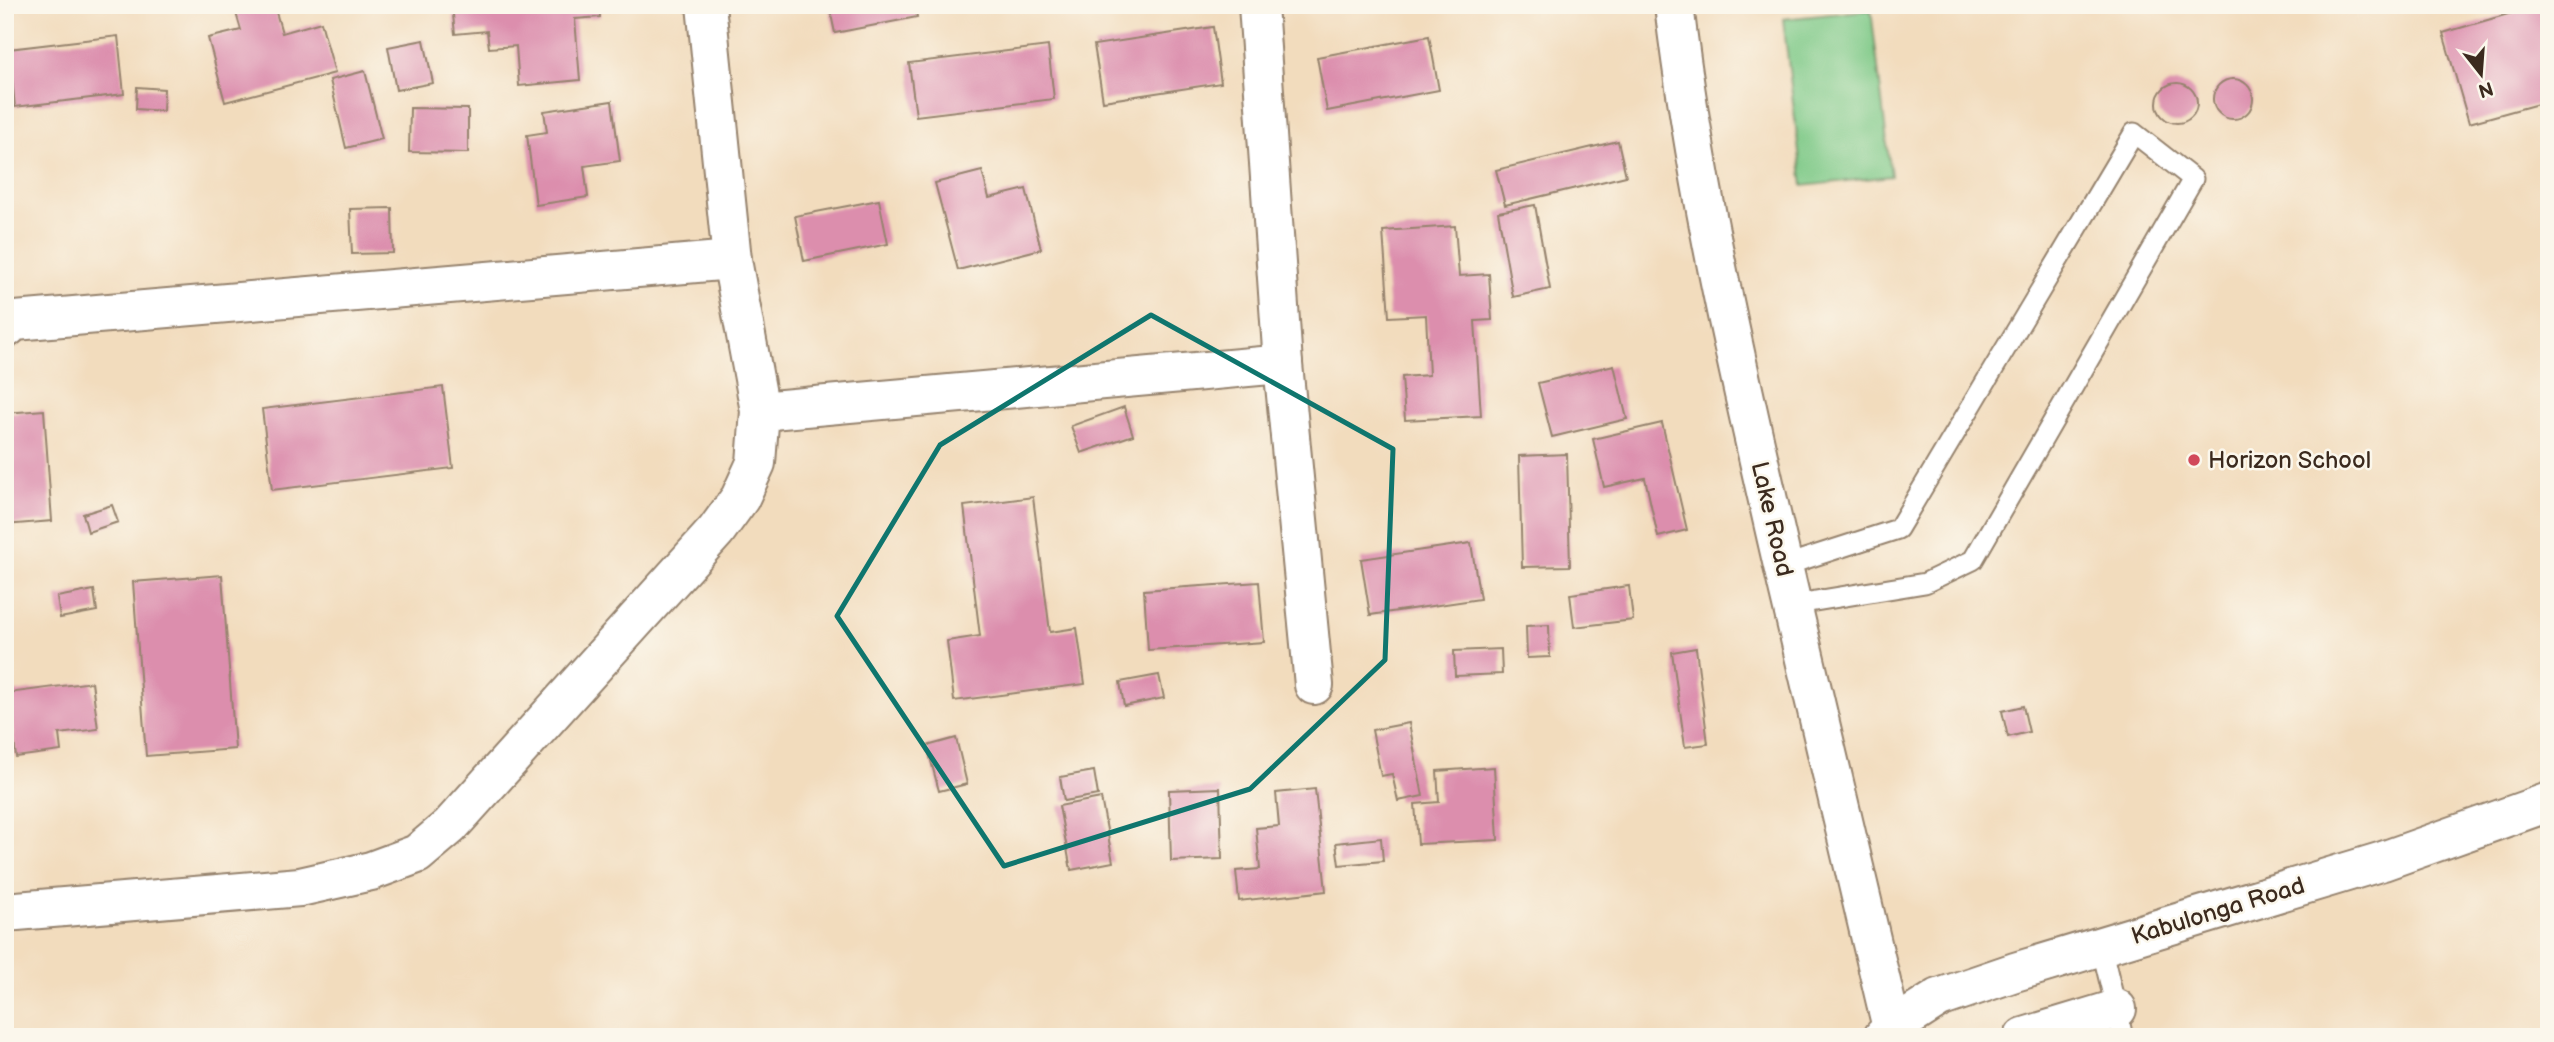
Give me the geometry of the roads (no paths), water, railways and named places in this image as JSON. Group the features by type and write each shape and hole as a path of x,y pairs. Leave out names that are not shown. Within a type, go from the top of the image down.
{"street":[{"path":"5,912 300,887 371,871 417,854 450,826 716,531 740,498 756,463 760,411 732,260 706,5"},
{"path":"1258,5 1283,364 1314,685"},
{"name":"Lake Road","path":"1674,5 1683,81 1725,313 1888,1032"},
{"path":"5,329 15,321 732,260"},
{"path":"760,411 1283,364"},
{"name":"Kabulonga Road","path":"1888,1032 1939,998 2015,972 2382,862 2549,802"},
{"path":"2024,1037 2120,1023"}],"lane":[{"path":"1783,566 1898,530 2134,133 2193,179 1973,559 1925,583 1791,605"},
{"path":"2101,946 2120,1023"}],"place":[{"name":"Horizon School","path":"2194,460"}]}
